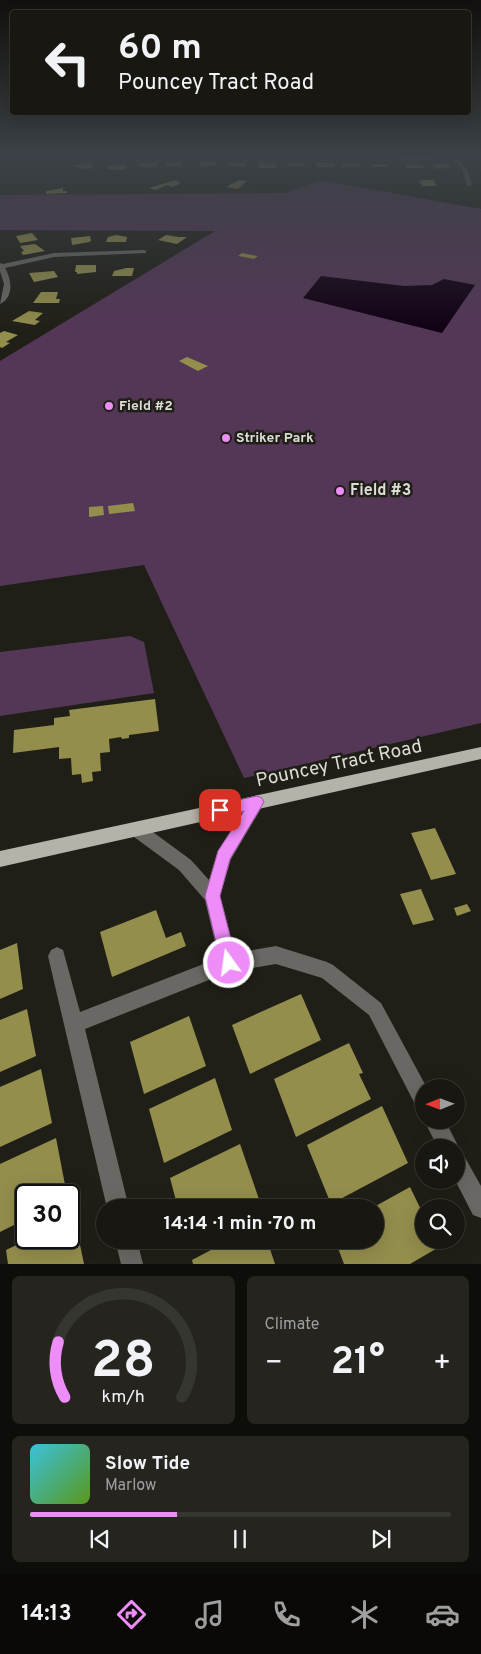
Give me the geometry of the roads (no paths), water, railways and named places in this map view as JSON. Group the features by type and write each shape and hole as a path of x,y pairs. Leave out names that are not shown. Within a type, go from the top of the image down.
{"main road":[{"name":"Pouncey Tract Road","path":"0,859 481,753"}],"street":[{"path":"0,302 7,294 10,281 0,266 88,252 144,252"},
{"path":"212,896 224,856 257,802"},
{"path":"136,829 185,865 212,896 229,963"},
{"path":"74,1024 229,963 276,955 327,971 375,1009 415,1083"},
{"path":"58,956 116,1199"},
{"path":"465,1178 481,1207"},
{"path":"128,1249 132,1264"}],"place":[{"name":"Field #2","path":"109,406"},
{"name":"Striker Park","path":"226,438"},
{"name":"Field #3","path":"340,491"}]}
